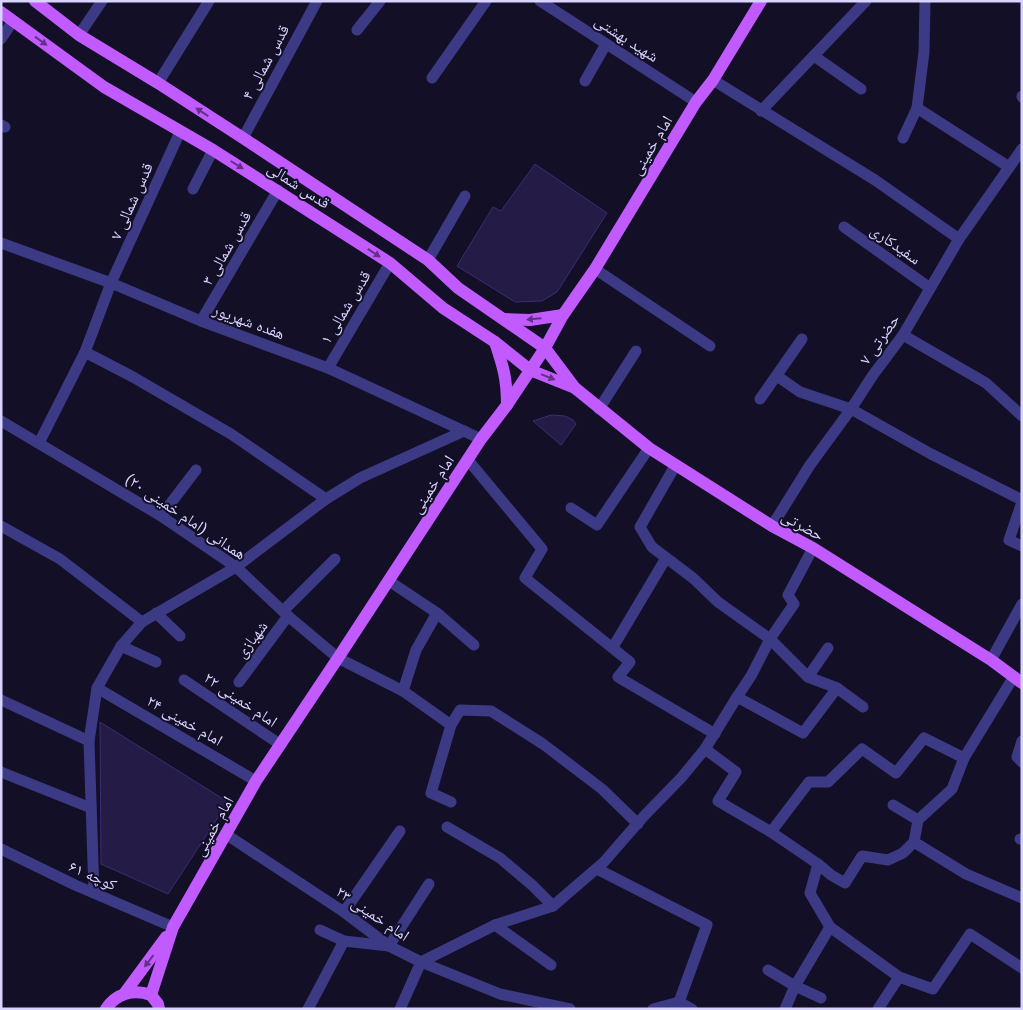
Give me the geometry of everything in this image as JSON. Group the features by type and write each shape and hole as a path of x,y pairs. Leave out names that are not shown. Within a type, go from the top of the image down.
{"main road":[{"name":"قدس شمالی","path":"35,1 79,35 158,83 428,260 458,288 545,348 575,388"},
{"name":"امام خمینی","path":"151,995 173,927 256,781 481,439 507,405 545,348 563,315 595,269 696,102 713,80 756,3"},
{"name":"قدس شمالی","path":"1,12 104,86 180,132 214,150 390,264 443,308 495,342 530,370 575,388"},
{"path":"504,319 530,320 563,315"},
{"path":"495,342 506,378 507,405"},
{"name":"حضرتی","path":"575,388 599,409 675,466 772,526 814,548 991,660 1018,680"},
{"path":"124,994 173,927"},
{"path":"106,1009 114,999 133,992 151,995 158,1004 159,1009"}],"street":[{"path":"79,35 102,1"},
{"path":"158,83 209,1"},
{"name":"قدس شمالی ۴","path":"243,138 317,1"},
{"path":"358,30 380,1"},
{"path":"432,78 486,1"},
{"name":"شهید بهشتی","path":"540,1 696,102"},
{"path":"761,111 866,1"},
{"path":"903,138 917,108 924,52 925,1"},
{"path":"1,39 13,21"},
{"path":"585,81 606,44"},
{"path":"814,56 861,88"},
{"path":"713,80 875,180 959,239"},
{"path":"917,108 1009,168"},
{"name":"۷ قدس شمالی","path":"40,443 85,352 111,283 180,132"},
{"name":"حضرتی ۷","path":"772,526 810,465 903,335 959,239 1022,149"},
{"path":"193,189 214,150"},
{"name":"۳ قدس شمالی","path":"201,321 278,190"},
{"path":"428,260 465,196"},
{"name":"سفیدکاری","path":"844,227 930,288"},
{"name":"هفده شهریور","path":"1,243 111,283 201,321 328,368 481,439"},
{"name":"قدس شمالی ۱","path":"328,368 390,264"},
{"path":"595,269 710,346"},
{"path":"903,335 986,383 1022,416"},
{"path":"760,399 802,339"},
{"path":"599,409 636,351"},
{"path":"85,352 133,377 231,434 326,499"},
{"path":"777,376 800,392 851,410 930,454 1022,501 1009,540 1022,546"},
{"name":"همدانی (امام خمینی ۲۰)","path":"1,421 161,516 236,567 338,658 403,691 451,725"},
{"path":"94,893 89,741 98,688 120,646 142,622 236,567 326,499 360,478 464,431"},
{"path":"571,508 597,525 649,448"},
{"path":"468,460 542,549 525,578 630,662 618,677 714,734"},
{"path":"675,466 640,527 652,547 693,578 718,602 770,639 808,677 837,688 863,707"},
{"path":"161,516 196,470"},
{"path":"1,526 60,559 142,622"},
{"path":"400,1009 421,962 495,925 553,906 603,863 681,778 705,749 751,676 770,639 794,604 788,595 814,548"},
{"path":"613,647 666,558"},
{"name":"شهبازی","path":"239,682 286,613 335,559"},
{"path":"388,581 437,612 474,645"},
{"path":"991,660 1022,604"},
{"path":"403,691 416,650 437,612"},
{"path":"156,613 180,636"},
{"path":"120,646 156,662"},
{"path":"808,677 828,648"},
{"name":"امام خمینی ۲۲","path":"184,680 281,745"},
{"path":"705,749 736,772 718,801 771,832 845,883 862,856 888,860 903,853 914,842 918,820 952,789 964,758 1018,680"},
{"name":"امام خمینی ۲۴","path":"98,688 256,781"},
{"path":"737,696 803,733 837,688"},
{"path":"1,700 89,741"},
{"path":"451,802 431,793 451,725 460,710 491,711 543,744 580,772 602,789 638,824"},
{"path":"771,832 809,782 828,782 862,748 896,773 924,738 964,758"},
{"path":"1022,741 1016,757 1022,762"},
{"path":"1,772 91,808"},
{"path":"893,805 918,820"},
{"path":"447,827 500,858 553,906"},
{"path":"344,912 400,831"},
{"name":"امام خمینی ۲۳","path":"227,835 344,912 389,946 421,962 500,994 570,1009"},
{"path":"914,842 966,874 1022,898"},
{"name":"کوچه ۶۱","path":"1,849 94,893 173,927"},
{"path":"818,864 810,893 830,927 899,977 933,989 970,934 1022,968"},
{"path":"597,868 707,926 679,1002"},
{"path":"320,930 344,941 389,946 429,884"},
{"path":"495,925 551,965"},
{"path":"785,1009 795,986 830,927"},
{"path":"308,1009 344,941"},
{"path":"768,970 795,986 821,998"},
{"path":"878,1009 899,977"},
{"path":"653,1009 679,1002 692,1009"}],"building":[{"path":"535,164 607,213 557,292 542,301 515,302 457,266 493,207 501,211"},
{"path":"551,415 565,416 576,424 561,445 533,421"},
{"path":"100,722 228,802 168,894 101,864"}]}
